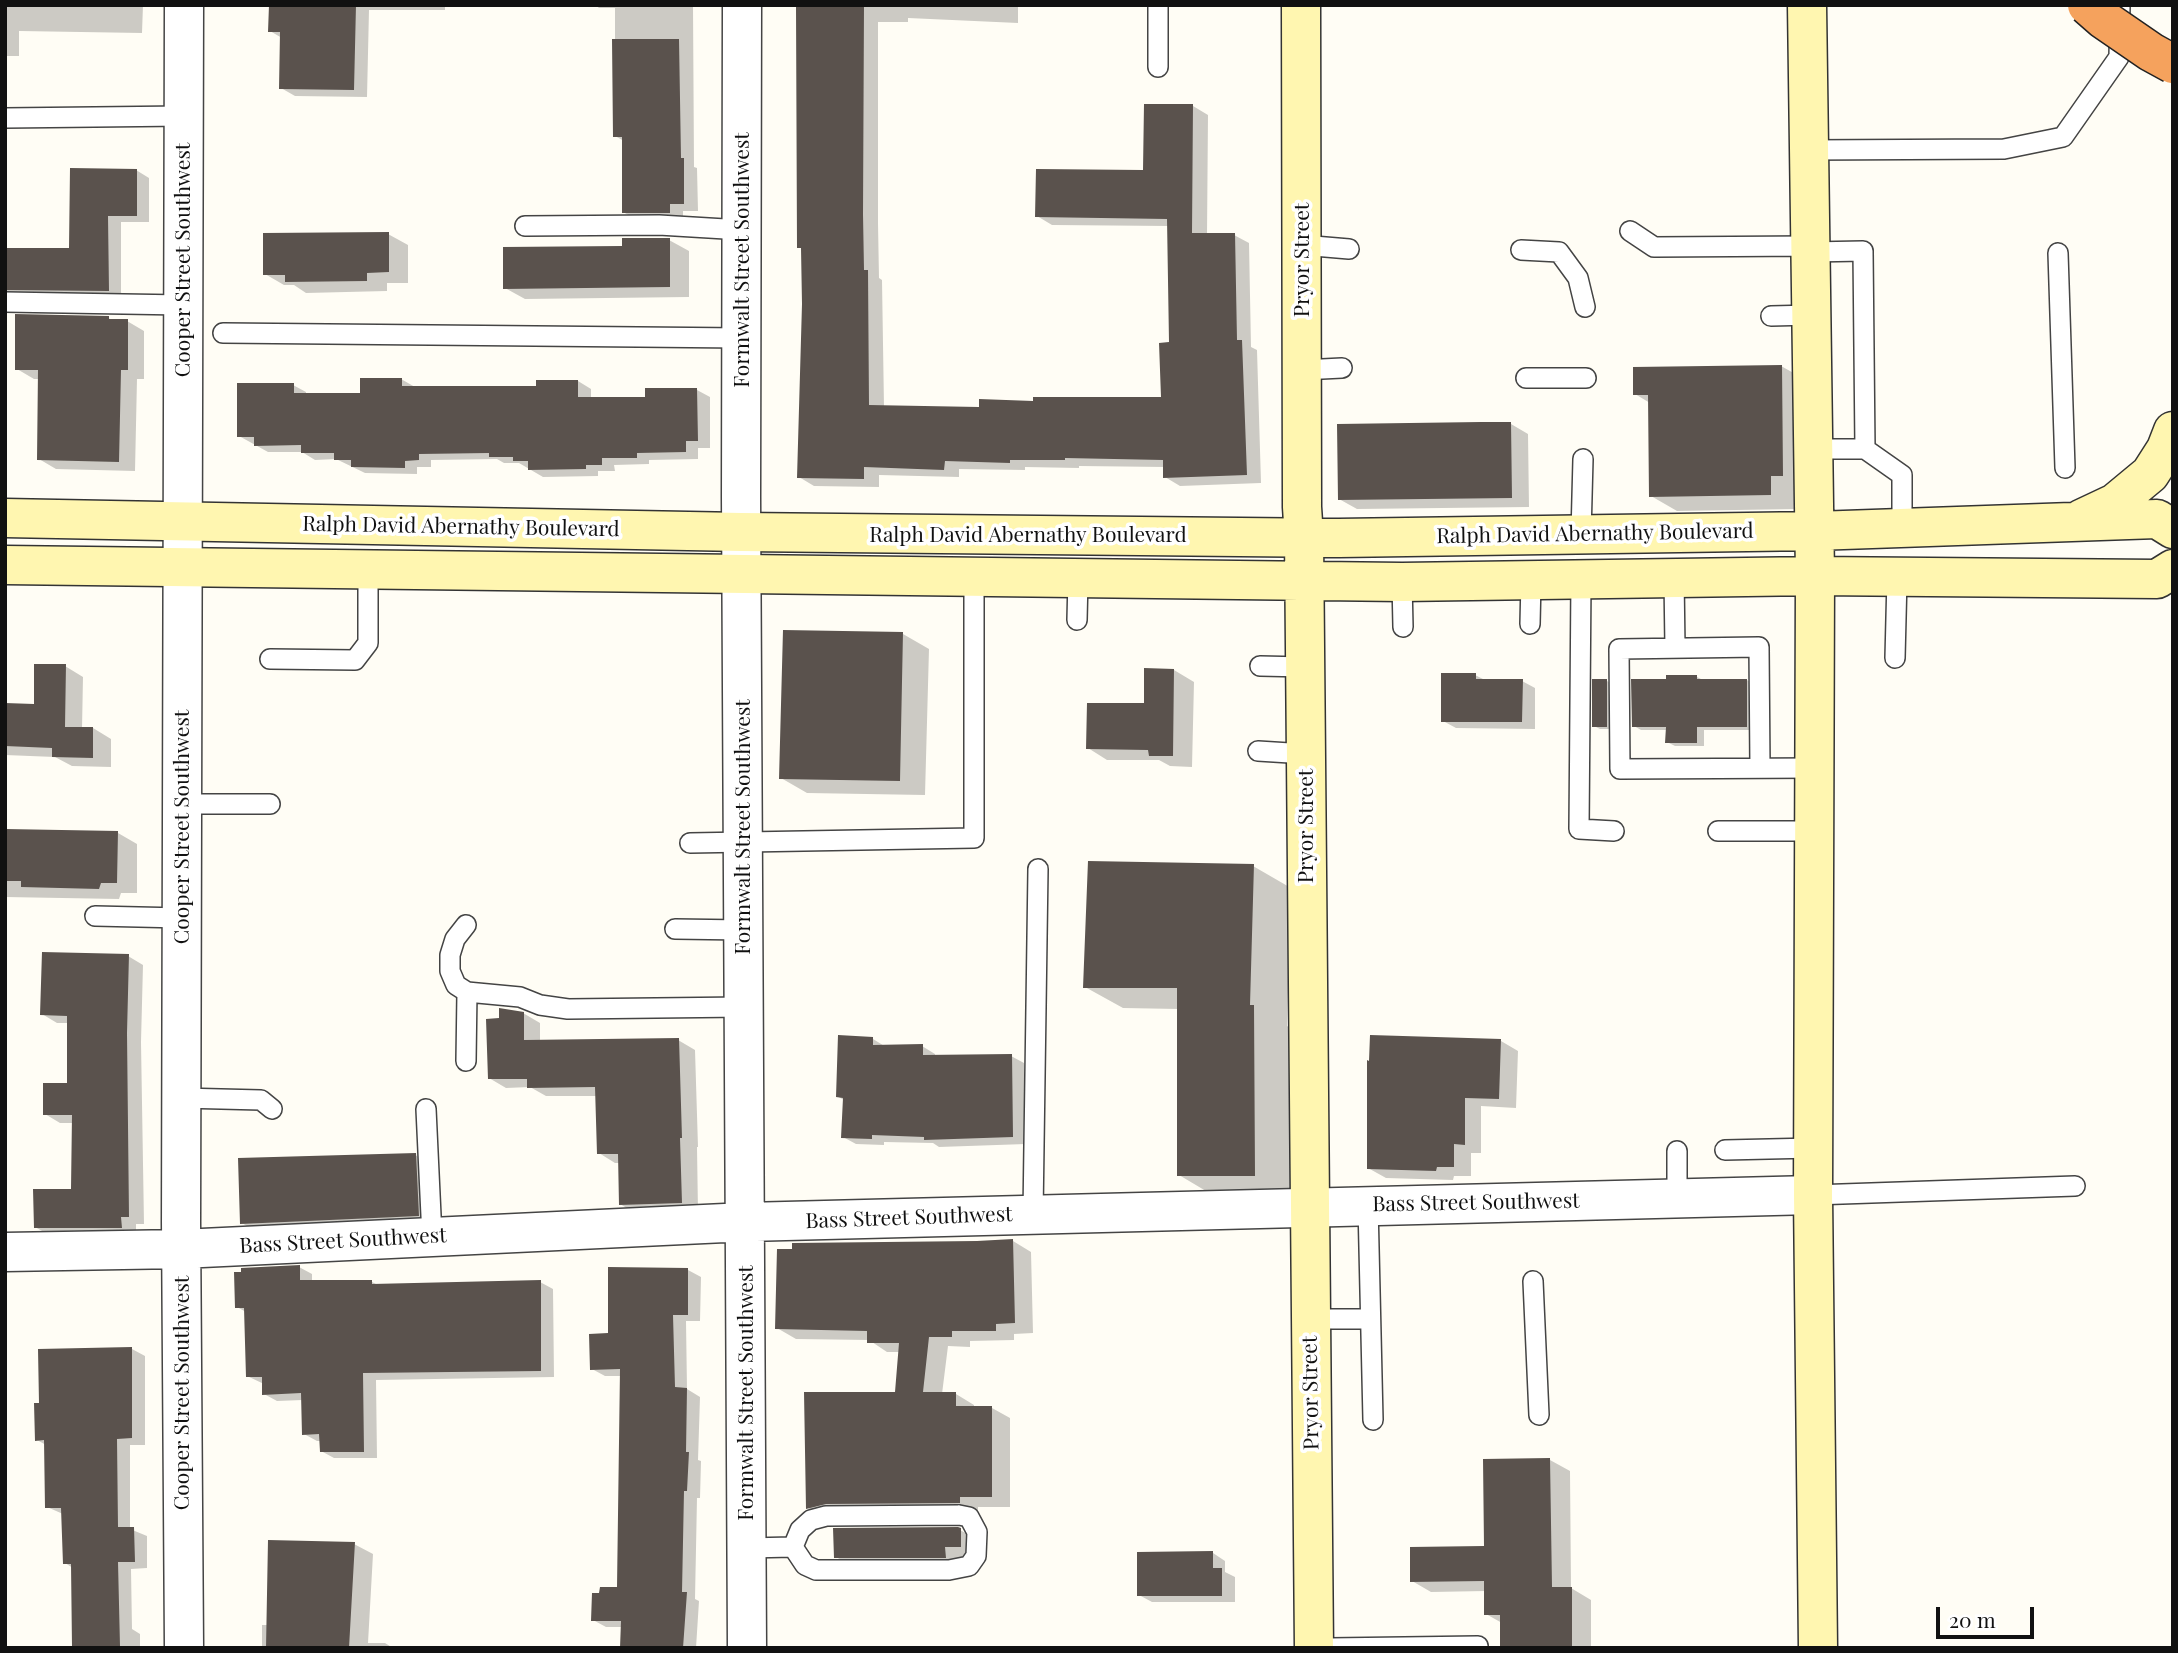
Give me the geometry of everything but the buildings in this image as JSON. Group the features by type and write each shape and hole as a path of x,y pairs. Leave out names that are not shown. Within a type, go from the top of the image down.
{"highway":[{"path":"2087,5 2151,52 2173,64"}],"main road":[{"name":"Pryor Street","path":"1301,5 1302,507 1314,1648"},
{"path":"1807,5 1815,531 1813,1195 1818,1648"},
{"path":"2050,579 2063,522 2115,503 2150,474 2166,449 2173,431"},
{"name":"Ralph David Abernathy Boulevard","path":"5,518 741,532 1304,537 1815,531 2157,519 2173,530"},
{"name":"Ralph David Abernathy Boulevard","path":"5,565 1402,582 1815,576 2157,579 2173,569"}],"street":[{"name":"Cooper Street Southwest","path":"184,5 181,1098 184,1648"},
{"name":"Formwalt Street Southwest","path":"742,5 741,532 747,1648"},
{"name":"Bass Street Southwest","path":"5,1252 181,1249 746,1222 1813,1195"}],"lane":[{"path":"1158,5 1158,67"},
{"path":"1809,150 2004,149 2063,137 2119,57 2120,5"},
{"path":"5,118 184,117"},
{"path":"525,226 659,225 742,230"},
{"path":"1630,231 1654,247 1863,251 1865,449"},
{"path":"1302,245 1349,249"},
{"path":"1521,250 1559,252 1578,278 1586,307"},
{"path":"2058,253 2065,468"},
{"path":"5,302 183,305"},
{"path":"1771,316 1812,315"},
{"path":"223,333 742,338"},
{"path":"1302,370 1342,368"},
{"path":"1526,378 1586,378"},
{"path":"1814,449 1865,449 1902,475 1902,528"},
{"path":"1581,534 1583,459"},
{"path":"270,659 355,660 368,643 368,570"},
{"path":"690,843 974,838 974,578"},
{"path":"1674,578 1675,648"},
{"path":"1895,658 1897,578"},
{"path":"1077,620 1078,579"},
{"path":"1530,624 1531,580"},
{"path":"1581,580 1579,829 1614,831"},
{"path":"1402,582 1403,628"},
{"path":"1760,768 1759,648 1619,649 1620,769 1815,768"},
{"path":"1260,666 1305,667"},
{"path":"1258,751 1306,754"},
{"path":"182,804 270,804"},
{"path":"1718,831 1815,831"},
{"path":"1034,1214 1038,869"},
{"path":"95,916 182,918"},
{"path":"466,925 454,939 450,971 456,985 467,992 520,997 540,1005 568,1009 744,1007"},
{"path":"675,929 744,930"},
{"path":"466,1060 467,992"},
{"path":"181,1098 261,1100 272,1109"},
{"path":"426,1109 432,1237"},
{"path":"1726,1150 1813,1148"},
{"path":"1677,1151 1677,1198"},
{"path":"1813,1195 2075,1186"},
{"path":"1368,1205 1373,1420"},
{"path":"1533,1281 1539,1415"},
{"path":"1310,1319 1370,1319"},
{"path":"826,1516 960,1516 969,1517 977,1532 976,1556 969,1566 949,1570 816,1570 805,1565 793,1547 800,1530 811,1520 826,1516"},
{"path":"747,1548 793,1547"},
{"path":"1330,1648 1478,1646"}]}
